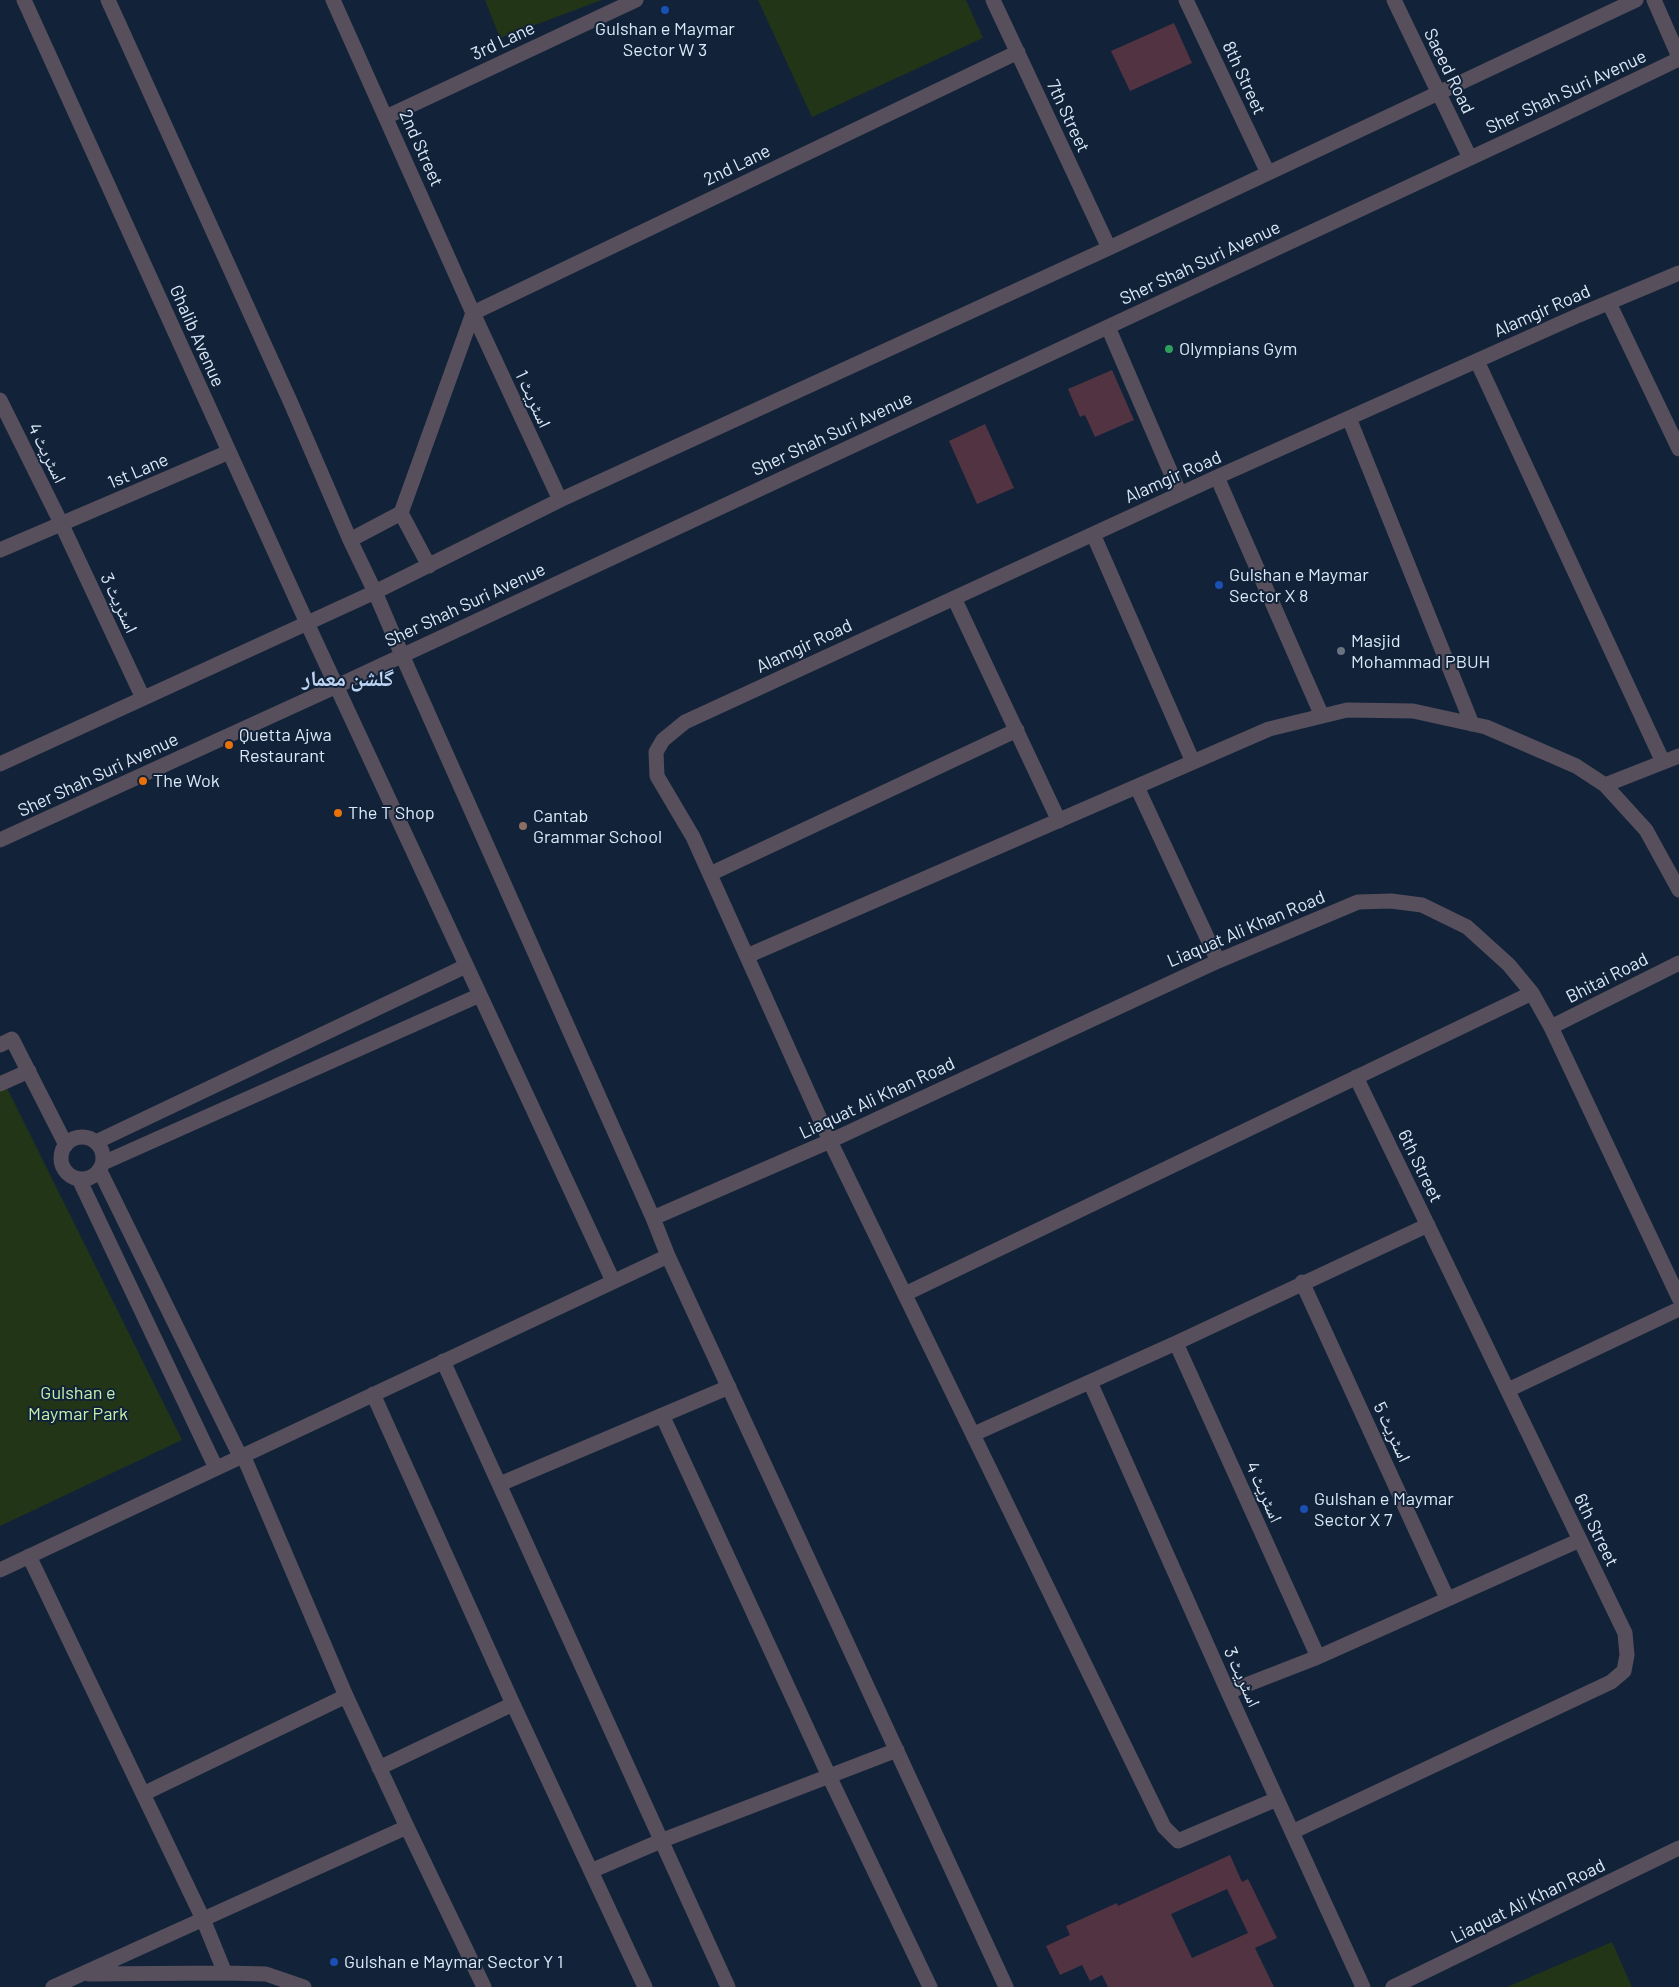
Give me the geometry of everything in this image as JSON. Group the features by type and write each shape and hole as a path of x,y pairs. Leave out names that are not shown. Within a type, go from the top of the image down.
{"street":[{"name":"Ghalib Avenue","path":"24,0 307,623 613,1281"},
{"path":"108,0 286,392 350,540 375,592 654,1218 668,1256 1006,1987"},
{"name":"2nd Street","path":"333,0 472,313"},
{"name":"3rd Lane","path":"386,117 636,0"},
{"name":"7th Street","path":"993,0 1109,248"},
{"name":"8th Street","path":"1186,0 1268,173"},
{"name":"Saeed Road","path":"1394,0 1470,158"},
{"path":"0,764 375,592 560,500 1109,248 1439,93 1606,6 1636,0"},
{"path":"1654,0 1679,58"},
{"name":"2nd Lane","path":"472,313 1018,52"},
{"name":"Sher Shah Suri Avenue","path":"0,840 337,686 1108,327 1679,58"},
{"name":"Alamgir Road","path":"1277,1799 1178,1841 1164,1827 830,1141 693,837 658,776 656,752 662,740 685,722 1180,494 1679,273"},
{"path":"1609,303 1679,449"},
{"path":"350,540 401,513 472,313"},
{"name":"اسٹریٹ 1","path":"472,313 560,500"},
{"path":"1108,327 1180,494"},
{"path":"1477,361 1663,762"},
{"name":"اسٹریٹ 4","path":"0,400 61,523"},
{"path":"1349,418 1472,724"},
{"name":"1st Lane","path":"61,523 229,452"},
{"path":"1217,478 1322,716"},
{"path":"401,513 429,566"},
{"path":"0,550 61,523"},
{"name":"اسٹریٹ 3","path":"61,523 143,698"},
{"path":"1093,534 1193,762"},
{"path":"954,598 1059,821"},
{"path":"746,956 1269,729 1346,710 1413,711 1486,727 1576,766 1605,785 1646,830 1679,890"},
{"path":"710,874 1017,730"},
{"path":"1605,785 1679,756"},
{"path":"1137,787 1218,961"},
{"name":"Liaquat Ali Khan Road","path":"654,1218 830,1141 1218,961 1358,902 1391,901 1422,905 1467,928 1509,965 1532,993 1552,1027 1679,1298"},
{"name":"Bhitai Road","path":"1552,1027 1679,963"},
{"path":"96,1142 466,966"},
{"path":"905,1294 1532,993"},
{"path":"480,995 101,1167 87,1179 79,1179 69,1175 63,1166 61,1155 66,1145 75,1138 86,1137 96,1142 103,1151 101,1167 241,1456 346,1696 484,1987"},
{"path":"6,1042 28,1070 66,1145"},
{"path":"0,1084 28,1070"},
{"name":"6th Street","path":"1292,1832 1611,1682 1624,1671 1627,1655 1625,1632 1356,1077"},
{"path":"79,1179 216,1468"},
{"path":"974,1434 1176,1343 1302,1282 1428,1225"},
{"path":"0,1570 668,1256"},
{"name":"اسٹریٹ 5","path":"1302,1282 1447,1598"},
{"path":"1508,1390 1679,1309"},
{"name":"اسٹریٹ 4","path":"1176,1343 1318,1657"},
{"path":"443,1361 663,1840 728,1987"},
{"name":"اسٹریٹ 3","path":"1090,1382 1228,1692 1363,1987"},
{"path":"500,1484 728,1386"},
{"path":"373,1394 513,1704 645,1987"},
{"path":"662,1415 829,1776 930,1987"},
{"path":"1228,1692 1318,1657 1580,1540"},
{"path":"29,1556 203,1919 224,1973"},
{"path":"143,1794 346,1696"},
{"path":"379,1768 513,1704"},
{"path":"591,1871 663,1840 897,1750"},
{"path":"53,1987 407,1828"},
{"name":"Liaquat Ali Khan Road","path":"1393,1987 1679,1848"},
{"path":"82,1974 266,1974 304,1987"}],"green space":[{"path":"485,0 602,0 500,38"},
{"path":"758,0 966,0 983,38 812,117"},
{"name":"Gulshan e Maymar Park","path":"0,1074 182,1440 0,1526"},
{"path":"1612,1942 1632,1987 1507,1987"}],"building":[{"path":"1174,23 1192,63 1130,91 1111,51"},
{"path":"1112,370 1134,420 1095,437 1085,415 1080,417 1068,389"},
{"path":"985,424 1014,488 977,504 949,441"},
{"path":"1230,1855 1242,1882 1248,1879 1277,1938 1255,1948 1274,1987 1108,1987 1102,1975 1090,1981 1082,1965 1060,1975 1046,1946 1070,1935 1066,1926 1117,1903 1118,1906","holes":["1227,1889 1248,1933 1192,1958 1171,1914"]}],"place":[{"name":"Gulshan e Maymar Sector W 3","path":"665,10"},
{"name":"Olympians Gym","path":"1169,349"},
{"name":"Gulshan e Maymar Sector X 8","path":"1219,585"},
{"name":"Masjid Mohammad PBUH","path":"1341,651"},
{"name":"Quetta Ajwa Restaurant","path":"229,745"},
{"name":"The Wok","path":"143,781"},
{"name":"The T Shop","path":"338,813"},
{"name":"Cantab Grammar School","path":"523,826"},
{"name":"Gulshan e Maymar Sector X 7","path":"1304,1509"},
{"name":"Gulshan e Maymar Sector Y 1","path":"334,1962"}],"district":[{"name":"گلشن معمار","path":"348,679"}]}
